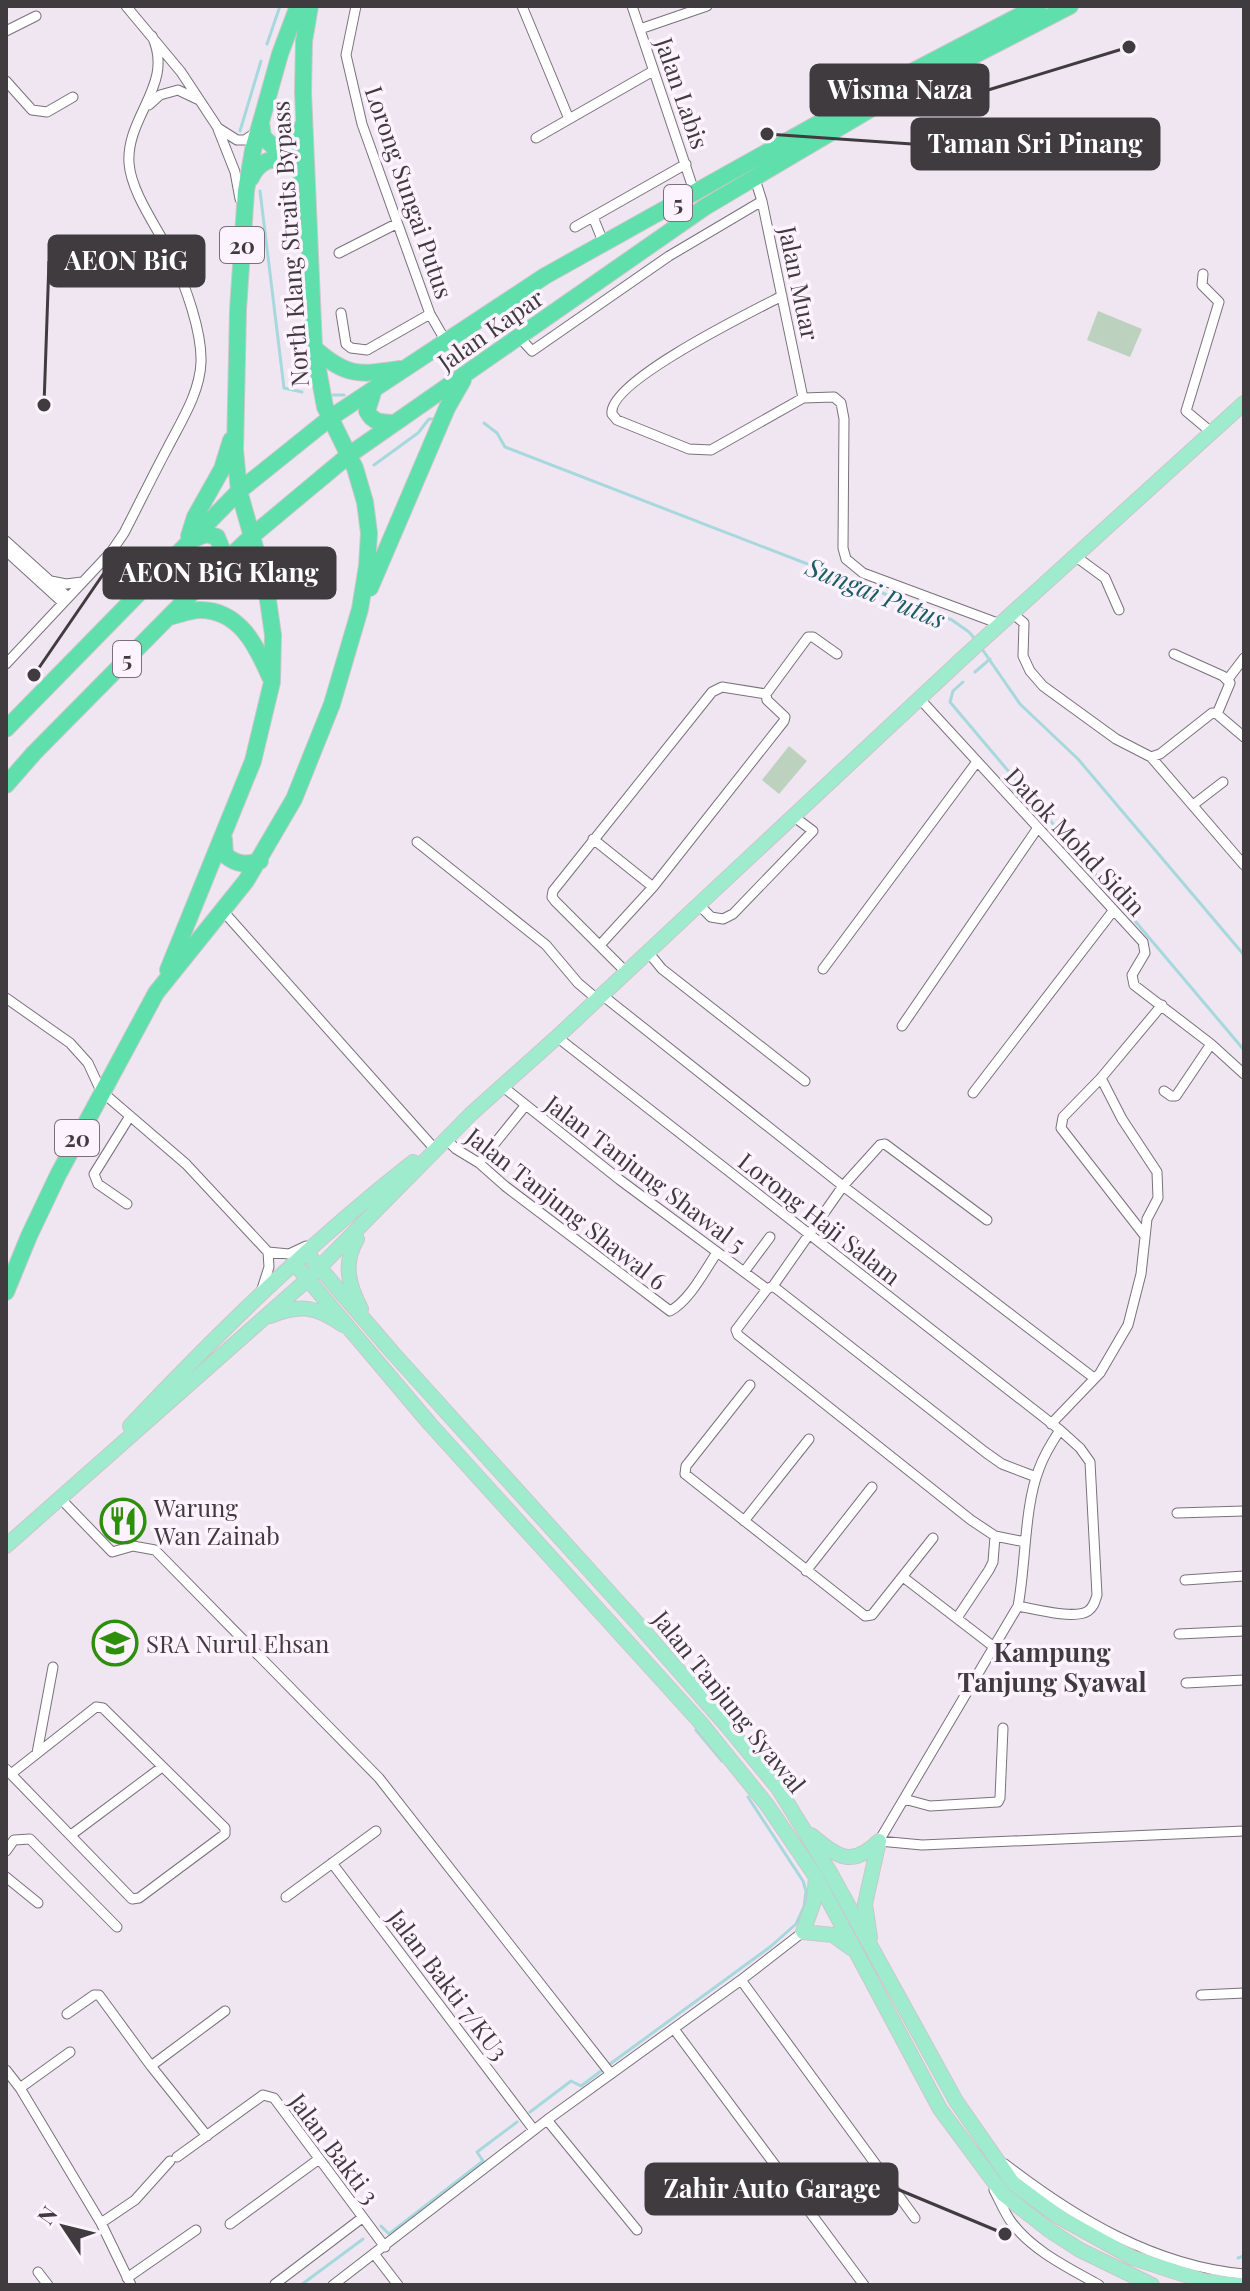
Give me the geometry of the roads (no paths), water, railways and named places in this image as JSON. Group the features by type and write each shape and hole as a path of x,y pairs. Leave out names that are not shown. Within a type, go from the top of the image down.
{"highway":[{"name":"North Klang Straits Bypass","path":"6,1292 35,1221 101,1091 159,990 253,761 265,723 272,682 273,635 266,586 239,491 234,428 246,191 259,127 280,54 298,6"},
{"name":"North Klang Straits Bypass","path":"159,990 260,861 294,799 332,704 360,609 367,566 369,533 365,502 320,388 314,348 305,180 304,41 310,6"},
{"name":"Jalan Kapar","path":"6,729 239,491 330,418 545,276 886,86 1038,6"},
{"name":"Jalan Kapar","path":"6,785 203,582 253,535 349,455 688,218 754,176 874,107 1070,6"},
{"path":"259,127 268,144 276,149 285,148 299,136 305,119"},
{"path":"246,191 255,170 269,159 290,161 300,169 305,180"},
{"path":"314,348 333,365 354,373 404,368"},
{"path":"360,609 447,408 467,375"},
{"path":"374,389 367,411 371,419 393,423"},
{"path":"187,541 195,517 222,469 234,428"},
{"path":"187,541 206,534 217,537 221,543 223,552 203,582"},
{"path":"169,617 200,610 227,617 250,636 272,682"},
{"path":"223,836 225,855 233,861 246,865 260,861"}],"main road":[{"path":"66,1493 216,1335 260,1294 557,1037 919,698 1244,403"},
{"path":"6,1546 314,1274 439,1142"},
{"path":"368,1323 348,1274 349,1254 376,1212"},
{"name":"Jalan Tanjung Syawal","path":"306,1252 314,1274 359,1338 430,1424 700,1722 767,1805 816,1877 940,2109 1003,2194 1080,2250 1152,2285"},
{"name":"Jalan Tanjung Syawal","path":"294,1263 314,1274 368,1323 724,1721 778,1788 831,1874 956,2101 1013,2183 1088,2235 1133,2258 1204,2281 1238,2285"},
{"path":"260,1320 295,1308 315,1309 359,1338"},
{"path":"801,1827 843,1858 858,1857 879,1841"},
{"path":"872,1950 865,1904 879,1841"},
{"path":"816,1877 814,1901 803,1932 833,1935 854,1951"}],"street":[{"path":"126,6 181,72 218,128 235,172 244,218"},
{"name":"Lorong Sungai Putus","path":"356,6 346,55 362,124 430,314 445,340"},
{"path":"522,6 569,119"},
{"name":"Jalan Labis","path":"632,6 695,194"},
{"path":"640,29 707,6"},
{"path":"6,31 36,16"},
{"path":"6,664 124,533 188,409 200,375 200,345 184,282 136,190 129,167 129,150 158,71 160,59 152,36"},
{"path":"536,138 653,71"},
{"path":"6,81 32,110 47,112 73,97"},
{"path":"140,117 152,101 169,91 188,93 203,104"},
{"path":"218,128 237,140 245,140 259,127"},
{"path":"575,227 686,164"},
{"name":"Jalan Muar","path":"754,176 762,201 803,398"},
{"path":"520,338 532,351 669,256 762,201"},
{"path":"593,217 604,244"},
{"path":"339,253 396,224"},
{"path":"1203,274 1202,285 1219,302 1186,411 1211,432"},
{"path":"782,296 648,371 613,402 612,414 617,420 689,449 711,450 803,398 834,397 841,403 844,419 843,548 846,559 863,573 1000,624"},
{"path":"341,313 346,344 351,348 367,350 430,314"},
{"path":"6,541 66,600"},
{"path":"6,551 50,585 82,582"},
{"path":"1075,556 1105,578 1119,610"},
{"path":"48,619 52,603 50,585"},
{"path":"1012,613 1024,623 1023,656 1030,671 1043,686 1116,739 1151,757 1244,864"},
{"path":"600,945 653,887 784,721 785,717 767,700 766,694 810,636 837,654"},
{"path":"1174,654 1228,679 1230,686 1217,714"},
{"path":"1228,679 1244,658"},
{"path":"626,972 552,897 553,891 712,692 722,687 766,694"},
{"path":"6,715 39,694"},
{"name":"Datok Mohd Sidin","path":"919,698 1143,942 1145,948 1132,981 1244,1074"},
{"path":"1151,757 1160,754 1207,715 1217,714 1244,737"},
{"path":"823,969 976,763"},
{"path":"1193,805 1223,782"},
{"path":"698,904 711,917 723,919 733,914 813,831 793,816"},
{"path":"902,1026 1037,829"},
{"path":"593,839 653,887"},
{"path":"417,842 546,945 578,983 1094,1378"},
{"name":"Jalan Tanjung Shawal 6","path":"223,911 439,1142 479,1163 665,1309 675,1309 716,1254"},
{"path":"973,1093 1113,911"},
{"path":"648,952 662,969 805,1081"},
{"path":"6,998 70,1043 88,1063 101,1091 186,1164 268,1252 279,1255 298,1252 335,1227"},
{"path":"1145,1236 1061,1128 1063,1117 1101,1078 1162,1005"},
{"name":"Lorong Haji Salam","path":"557,1037 1080,1448 1090,1462 1097,1595 1093,1606 1085,1613 1070,1614 1018,1606"},
{"path":"1164,1091 1176,1096 1211,1044"},
{"path":"1101,1078 1122,1119 1157,1172 1158,1198 1147,1219 1141,1274 1128,1325 1109,1361 1056,1427 1036,1477 1018,1606 879,1841 922,1845 1244,1831"},
{"name":"Jalan Tanjung Shawal 5","path":"502,1086 716,1254 770,1288 985,1452 1002,1464 1036,1477"},
{"path":"479,1163 525,1106"},
{"path":"127,1204 98,1184 94,1174 130,1116"},
{"path":"987,1220 885,1144 876,1148 843,1186 770,1288 738,1326 738,1335 938,1495 995,1536 1025,1542"},
{"path":"744,1272 770,1237"},
{"path":"260,1294 269,1267 268,1252"},
{"path":"750,1385 684,1470 744,1521 869,1617 933,1538"},
{"path":"744,1521 809,1439"},
{"path":"806,1571 872,1487"},
{"path":"66,1493 112,1552 133,1546 155,1550 379,1778 611,2074"},
{"path":"1177,1513 1244,1511"},
{"path":"957,1618 993,1562 995,1536"},
{"path":"1185,1580 1244,1576"},
{"path":"903,1577 994,1647"},
{"path":"1179,1634 1244,1631"},
{"path":"37,1753 53,1667"},
{"path":"1186,1683 1244,1680"},
{"path":"96,1707 103,1708 225,1828 225,1834 139,1898 132,1899 9,1771 37,1753 96,1707"},
{"path":"904,1799 930,1806 998,1802 1003,1728"},
{"path":"71,1835 162,1767"},
{"path":"286,1897 376,1831"},
{"path":"7,1847 14,1840 30,1839 117,1927"},
{"name":"Jalan Bakti 7/KU3","path":"332,1863 534,2130"},
{"path":"6,1877 38,1903"},
{"path":"333,2285 547,2120 803,1932"},
{"path":"741,1980 915,2218"},
{"path":"1201,1995 1244,1993"},
{"path":"67,2014 94,1995 99,1995 207,2136 174,2159 135,2200 101,2223"},
{"path":"151,2066 225,2011"},
{"path":"674,2029 864,2285"},
{"path":"6,2090 18,2086 70,2052"},
{"path":"6,2070 101,2223 129,2281 196,2230"},
{"name":"Jalan Bakti 3","path":"207,2136 263,2095 274,2098 385,2247"},
{"path":"547,2120 637,2230"},
{"path":"990,2153 1049,2196 1125,2242 1194,2266 1244,2274"},
{"path":"230,2224 319,2159"},
{"path":"982,2168 1012,2223 1061,2264 1099,2285"},
{"path":"275,2284 362,2218"},
{"path":"375,2255 398,2285"},
{"path":"38,2272 48,2285"}],"waterway":[{"path":"267,44 280,6"},
{"path":"240,131 261,61"},
{"path":"260,191 284,388 302,392"},
{"path":"333,395 344,395"},
{"path":"374,465 418,433 429,419 436,419"},
{"name":"Sungai Putus","path":"484,423 497,433 505,447 952,620 975,639"},
{"name":"Sungai Putus","path":"982,649 1020,704 1078,759 1244,955"},
{"path":"975,672 990,659"},
{"path":"963,682 953,691 950,702 1244,1050"},
{"path":"696,1730 722,1761"},
{"path":"610,2064 770,1947 796,1924 804,1907 806,1891 803,1881 748,1797"},
{"path":"530,2112 571,2081 581,2086 601,2071"},
{"path":"381,2226 389,2234 483,2161 477,2152 517,2122"},
{"path":"301,2285 363,2239"},
{"path":"1238,2258 1244,2256"}],"place":[{"name":"Wisma Naza","path":"1129,47"},
{"name":"Taman Sri Pinang","path":"767,134"},
{"name":"AEON BiG","path":"44,405"},
{"name":"AEON BiG Klang","path":"34,675"},
{"name":"Warung Wan Zainab","path":"123,1521"},
{"name":"SRA Nurul Ehsan","path":"115,1643"},
{"name":"Zahir Auto Garage","path":"1005,2234"}],"district":[{"name":"Kampung Tanjung Syawal","path":"1052,1666"}]}
